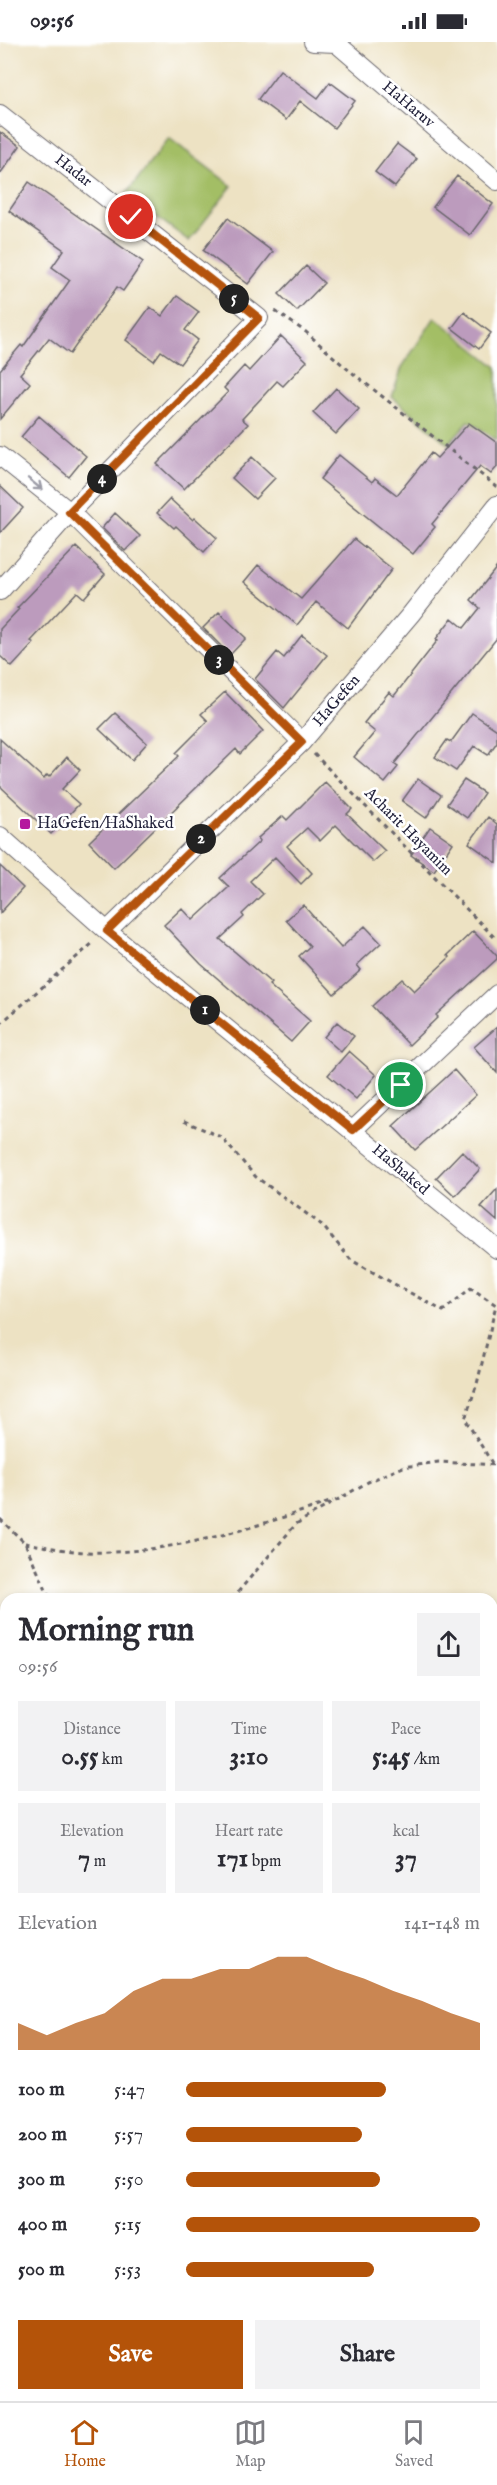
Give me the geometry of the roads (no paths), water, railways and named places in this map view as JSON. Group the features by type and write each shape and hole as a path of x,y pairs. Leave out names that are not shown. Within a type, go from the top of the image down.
{"street":[{"name":"HaHaruv","path":"313,42 336,43 497,181"},
{"name":"Hadar","path":"0,114 259,318 69,512"},
{"path":"0,456 69,512 302,742"},
{"name":"HaGefen","path":"107,931 302,742 411,614 497,505"},
{"path":"0,591 69,512"},
{"name":"HaShaked","path":"0,836 107,931 497,1249"},
{"path":"353,1130 497,994"}],"place":[{"name":"HaGefen/HaShaked","path":"25,824"}]}
